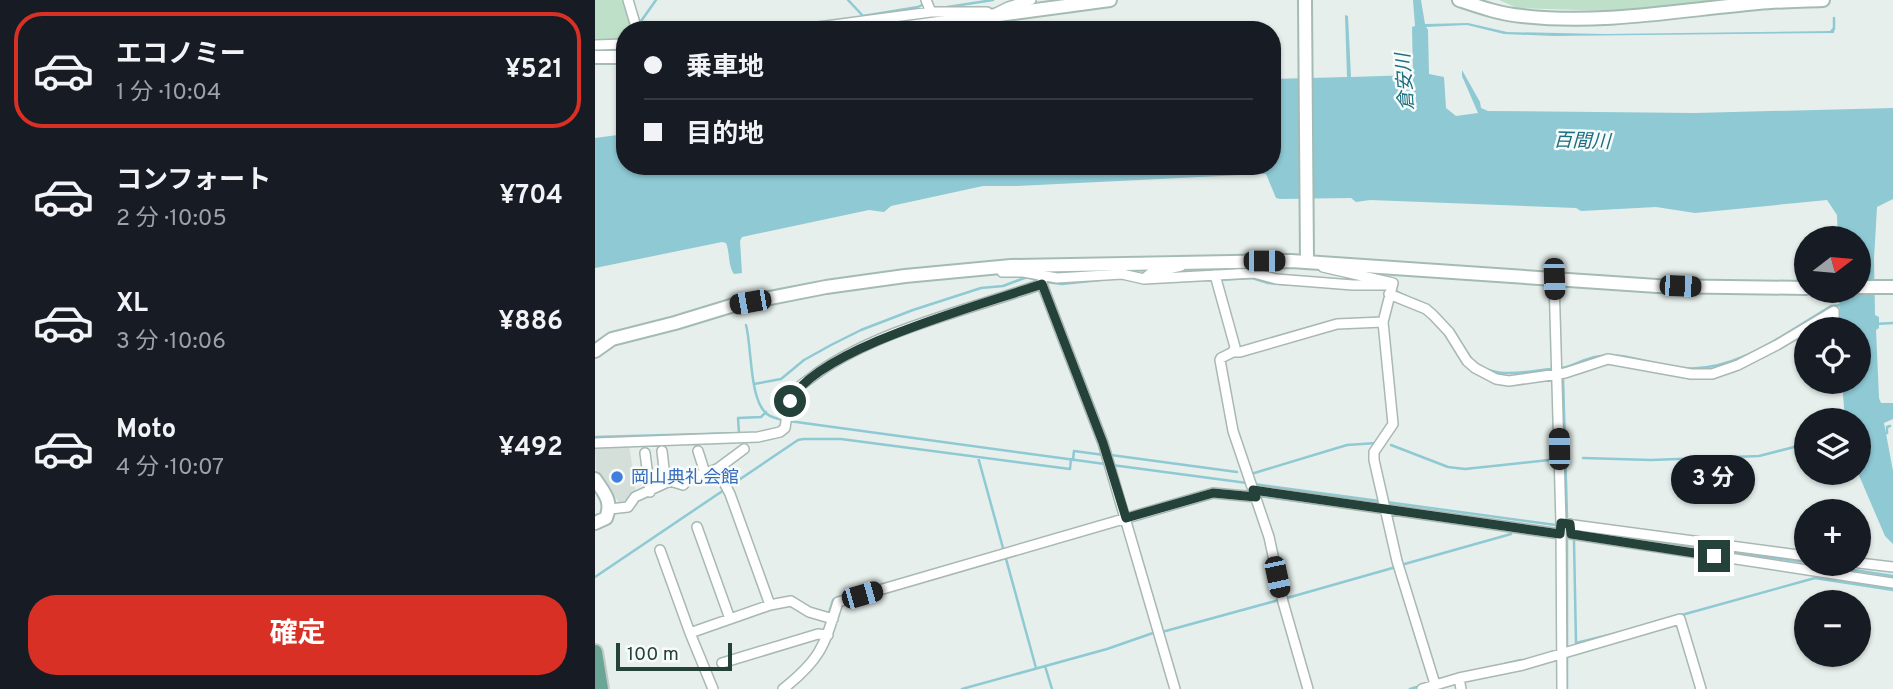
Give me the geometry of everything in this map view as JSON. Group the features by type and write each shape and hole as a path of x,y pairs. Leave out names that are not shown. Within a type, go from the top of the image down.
{"main road":[{"path":"595,652 601,689"}],"street":[{"path":"628,0 635,21"},
{"path":"992,15 1008,6 1031,0"},
{"path":"950,21 1110,0"},
{"path":"1467,1 1522,16 1592,18 1668,14 1761,1 1823,0"},
{"path":"1305,4 1306,246 1312,262 1329,269 1381,279 1391,290 1433,315 1467,361 1485,375 1509,381 1561,374 1608,359 1691,374 1712,374 1738,365 1794,335"},
{"path":"844,21 928,5 988,12 992,15"},
{"path":"595,45 616,44"},
{"path":"595,57 616,57"},
{"path":"1144,279 1151,273 1179,267 1183,262"},
{"path":"595,351 612,339 734,304 866,281 991,268 1183,262 1312,262 1671,286 1794,288"},
{"path":"991,268 1042,280"},
{"path":"595,443 758,437 780,432 786,421 790,401 801,385 852,352 1042,280 1122,274 1144,279 1216,278 1254,273 1276,279 1391,290"},
{"path":"1216,278 1235,347 1233,352"},
{"path":"1554,279 1561,374 1565,524 1560,534 1566,652 1562,689"},
{"path":"1042,280 1108,458 1175,689"},
{"path":"1871,287 1893,287"},
{"path":"1391,290 1383,323 1393,424 1374,452 1384,507 1413,617 1435,684"},
{"path":"1825,317 1835,311 1835,317"},
{"path":"1308,689 1283,602 1269,537 1233,431 1220,360 1233,352 1337,324 1383,323"},
{"path":"662,451 664,477 684,485 689,478 716,469 744,449"},
{"path":"698,451 705,473"},
{"path":"645,453 650,492"},
{"path":"716,469 727,488 770,605"},
{"path":"595,479 608,499 610,509 606,518 595,523"},
{"path":"610,509 628,507 635,497 670,481"},
{"path":"787,688 814,661 829,618 838,602 1213,493 1252,488 1560,534"},
{"path":"1565,524 1794,554"},
{"path":"1565,524 1571,534 1893,583"},
{"path":"697,527 730,619"},
{"path":"660,550 689,633 713,689"},
{"path":"1871,565 1893,567"},
{"path":"689,633 770,605 791,601 809,612 829,618"},
{"path":"1422,689 1459,678 1492,673 1680,619 1700,689"},
{"path":"722,663 824,635"},
{"path":"1459,678 1461,689"}],"shaded area":[{"name":"岡山典礼会館","path":"629,444 636,493 630,504 621,505 596,470 595,446"}],"green space":[{"path":"595,0 625,0 632,21 616,21 616,42 595,42"},
{"path":"1499,0 1731,0 1712,5 1609,11 1517,8"}],"water":[{"path":"1413,0 1421,0 1425,24 1468,23 1507,32 1604,34 1830,31 1835,25 1834,33 1554,36 1504,34 1467,25 1426,27 1429,74 1444,77 1446,108 1456,116 1478,113 1462,70 1481,108 1488,111 1695,113 1893,108 1893,199 1877,207 1874,259 1875,315 1879,317 1879,328 1876,330 1879,398 1881,403 1893,403 1893,419 1884,423 1893,471 1893,544 1885,536 1863,485 1871,485 1871,408 1844,408 1843,394 1871,394 1871,317 1840,317 1839,303 1871,303 1871,226 1837,226 1837,215 1827,200 1695,213 1656,207 1581,211 1576,208 1370,200 1356,202 1351,198 1276,198 1266,175 1281,175 1281,79 1347,77 1345,15 1348,16 1351,77 1413,75 1412,27 1415,26"},
{"path":"616,135 616,175 1245,175 983,186 891,206 884,212 869,210 742,237 742,273 734,274 726,243 722,242 595,268 595,138"}],"waterway":[{"path":"641,21 656,0"},
{"path":"848,0 863,16 924,4"},
{"path":"941,8 993,0"},
{"path":"1834,18 1834,29"},
{"path":"754,384 781,379 804,360 831,345 913,310 981,288 1003,286 1027,277 1034,279"},
{"path":"1218,280 1252,278 1268,283 1297,285"},
{"path":"1046,282 1062,284 1100,280"},
{"path":"1131,280 1148,283"},
{"path":"1396,291 1410,298"},
{"path":"1683,368 1703,368 1742,357 1831,306 1843,305"},
{"path":"1875,324 1893,323"},
{"path":"746,325 757,397 767,414 783,420"},
{"path":"1467,353 1475,362 1494,372 1517,373 1551,369"},
{"path":"1561,368 1611,355 1649,362"},
{"path":"1563,377 1567,517"},
{"path":"595,437 739,433 738,418 761,417 766,412"},
{"path":"789,421 1105,464"},
{"path":"1883,434 1887,433 1887,427 1890,426"},
{"path":"595,577 798,440 841,439 1070,469 1071,459"},
{"path":"1251,474 1347,445 1377,443"},
{"path":"1391,445 1448,467 1465,469 1549,460"},
{"path":"1583,458 1651,460 1759,456 1794,447"},
{"path":"1073,460 1074,451 1104,455"},
{"path":"1111,455 1237,472"},
{"path":"978,457 1036,668"},
{"path":"1112,465 1247,483"},
{"path":"1254,484 1379,501"},
{"path":"1259,496 1327,505"},
{"path":"1386,502 1556,525"},
{"path":"1401,565 1511,534 1512,530"},
{"path":"1584,531 1609,535"},
{"path":"1567,532 1567,648"},
{"path":"1636,540 1794,560"},
{"path":"1574,541 1576,643 1621,632"},
{"path":"1287,598 1396,567"},
{"path":"1871,573 1893,576"},
{"path":"1678,616 1815,578 1893,590"},
{"path":"829,613 836,598"},
{"path":"1162,632 1279,600"},
{"path":"962,689 1107,649 1153,633"},
{"path":"1567,654 1567,689"},
{"path":"1504,664 1521,660"},
{"path":"1045,666 1052,689"},
{"path":"1410,689 1417,687"}],"place":[{"name":"岡山典礼会館","path":"617,477"}],"route":[{"path":"790,401 801,385 837,360 867,345 992,299 1042,284 1103,443 1126,518 1213,493 1256,497 1253,490 1560,534 1561,523 1570,524 1571,534 1714,556"}],"water label":[{"name":"倉安川","path":"1404,82"},
{"name":"百間川","path":"1582,140"}]}
